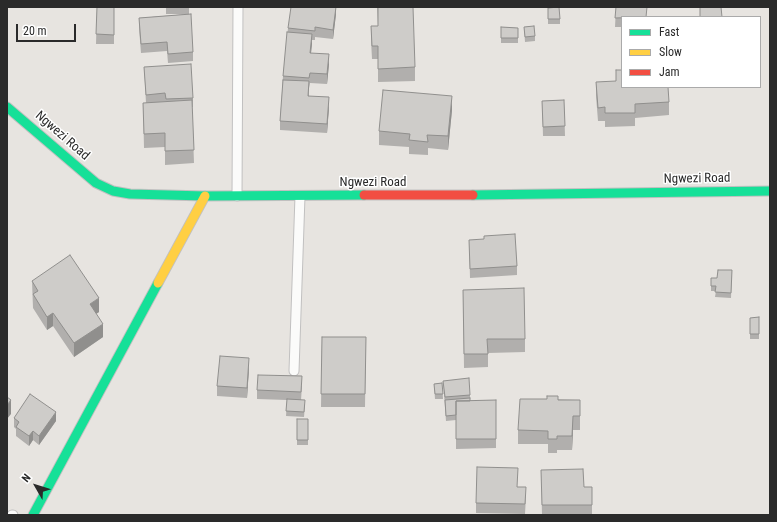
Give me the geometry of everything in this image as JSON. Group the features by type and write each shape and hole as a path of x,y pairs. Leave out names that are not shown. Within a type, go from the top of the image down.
{"street":[{"name":"Ngwezi Road","path":"7,107 96,183 113,191 130,194 300,196 770,191"},
{"path":"33,515 205,196"}],"lane":[{"path":"238,7 238,196"},
{"path":"294,371 300,196"}],"building":[{"path":"97,7 114,7 114,35 96,34"},
{"path":"291,7 336,7 333,30 315,27 315,31 288,28"},
{"path":"378,7 413,7 415,67 378,69 378,46 372,46 371,26 378,26"},
{"path":"559,7 560,19 548,19 548,8"},
{"path":"616,7 647,7 646,16 621,16 621,18 615,18"},
{"path":"700,7 721,7 722,16 700,16"},
{"path":"191,14 193,52 168,54 167,42 141,44 139,18"},
{"path":"534,26 535,36 525,37 524,27"},
{"path":"501,27 518,28 518,38 501,38"},
{"path":"287,32 312,34 310,53 329,54 327,74 310,73 309,78 283,76"},
{"path":"191,64 193,98 166,99 165,93 146,95 144,67"},
{"path":"616,70 621,70 621,88 668,88 669,102 635,104 635,113 605,113 605,107 598,108 596,82 616,81"},
{"path":"283,80 309,81 308,96 329,97 327,124 280,121"},
{"path":"383,90 452,96 448,136 427,135 428,142 409,140 410,134 379,131"},
{"path":"192,100 194,150 165,151 165,133 144,134 143,103"},
{"path":"564,100 565,126 543,127 542,101"},
{"path":"515,234 517,266 470,269 469,240 484,239 484,236"},
{"path":"70,255 99,298 90,304 103,324 74,343 53,313 47,317 33,294 38,291 32,281"},
{"path":"718,270 732,270 731,293 715,292 716,286 711,286 711,278 717,278"},
{"path":"524,288 525,339 487,339 488,354 464,354 463,290"},
{"path":"759,317 759,334 750,334 750,318"},
{"path":"322,337 366,337 365,394 321,394"},
{"path":"220,356 249,358 247,388 217,386"},
{"path":"258,375 302,376 301,392 257,390"},
{"path":"469,378 470,395 445,397 443,381"},
{"path":"442,383 443,394 435,394 434,384"},
{"path":"30,394 56,412 39,436 33,431 29,436 16,427 19,422 14,418"},
{"path":"547,396 558,396 558,400 580,400 580,416 573,416 572,436 557,436 557,439 548,439 548,431 518,430 520,399 547,399"},
{"path":"7,397 11,400 7,405"},
{"path":"470,398 470,401 456,401 456,415 446,416 445,400"},
{"path":"287,399 305,400 304,412 286,411"},
{"path":"496,400 496,439 456,439 456,401"},
{"path":"297,419 308,419 308,440 297,440"},
{"path":"477,467 518,468 517,487 526,487 525,504 476,503"},
{"path":"583,469 584,487 592,487 592,505 542,505 541,470"}],"traffic: fast":[{"path":"7,107 96,183 113,191 130,194 205,196 364,195"},
{"path":"473,195 770,191"},
{"path":"33,515 158,283"}],"traffic: slow":[{"path":"158,283 205,196"}],"traffic: jam":[{"path":"364,195 473,195"}]}
